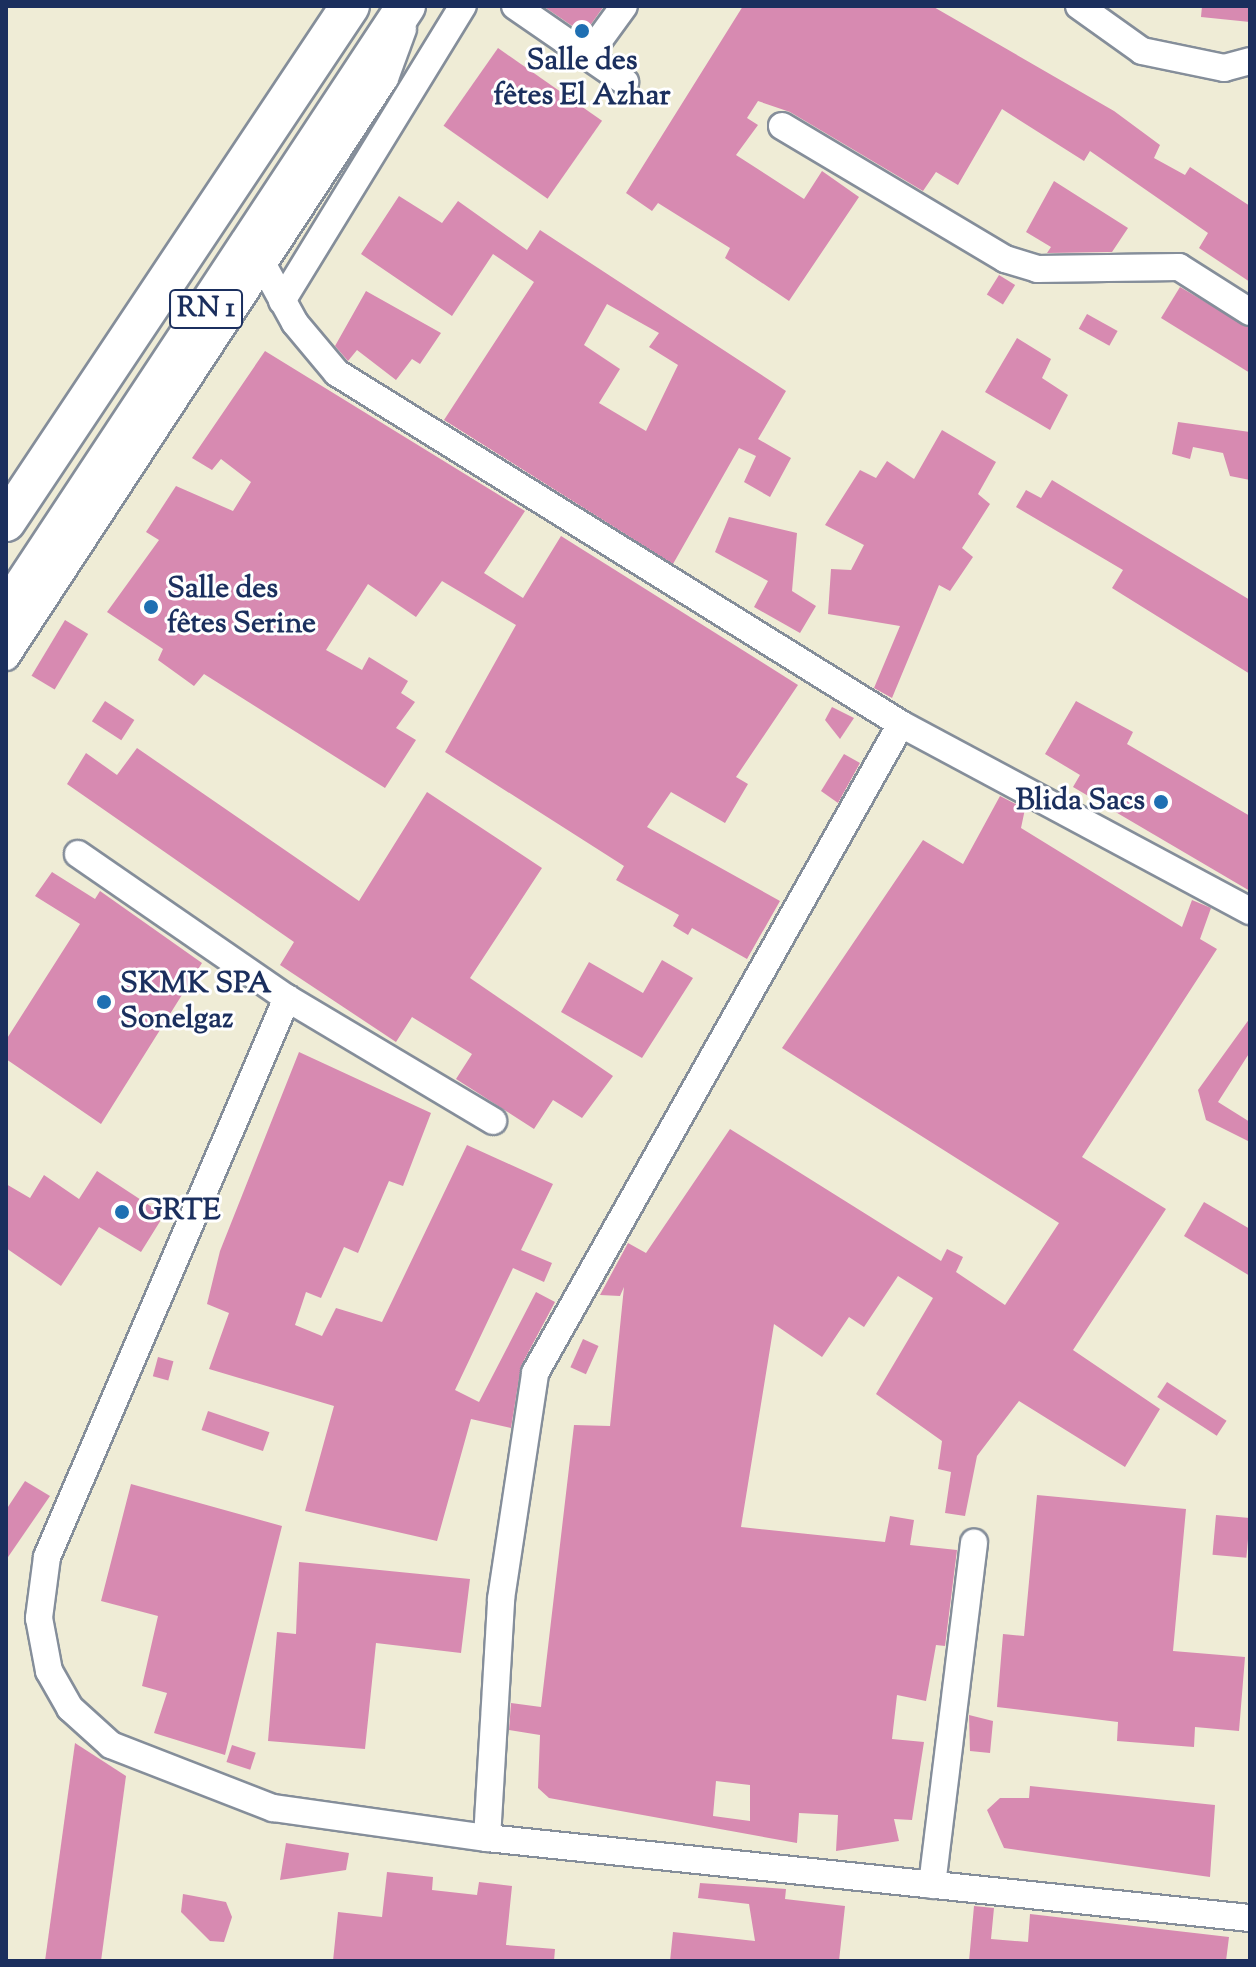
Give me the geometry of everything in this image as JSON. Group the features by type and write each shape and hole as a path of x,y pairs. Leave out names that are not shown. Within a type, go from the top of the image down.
{"highway":[{"name":"RN 1","path":"6,522 350,6"},
{"name":"RN 1","path":"6,612 408,6"}],"street":[{"path":"6,657 385,78 408,6"},
{"path":"282,301 463,6"},
{"path":"515,6 589,54 625,82"},
{"path":"589,54 624,6"},
{"path":"1079,6 1142,51 1224,68 1250,61"},
{"path":"782,126 1005,259 1037,269 1179,267 1250,312"},
{"path":"262,263 282,301 337,373 901,724 1250,911"},
{"path":"487,1838 501,1599 535,1373 901,724"},
{"path":"78,854 287,998 493,1121"},
{"path":"287,998 52,1544 39,1618 49,1671 70,1708 111,1745 273,1808 487,1838 1250,1918"},
{"path":"932,1885 974,1543"}],"building":[{"path":"543,6 604,6 584,34"},
{"path":"743,6 932,6 1114,111 1160,145 1154,158 1185,175 1190,167 1250,206 1250,282 1199,248 1208,233 1090,151 1084,161 1002,109 958,185 936,172 923,191 790,112 758,101 747,118 758,125 736,155 804,199 822,171 859,197 789,301 725,258 730,248 658,203 652,211 626,193"},
{"path":"1202,6 1250,6 1250,22 1201,17"},
{"path":"498,48 602,121 548,199 444,126"},
{"path":"1054,181 1128,228 1112,252 1047,253 1051,247 1026,232"},
{"path":"399,196 442,223 458,201 527,250 540,230 786,391 758,439 791,458 770,497 744,482 756,456 739,448 673,564 444,420 534,282 493,254 452,316 361,254","holes":["607,304 659,333 649,347 678,365 646,431 599,403 620,369 584,345"]},
{"path":"999,275 1015,285 1003,305 987,295"},
{"path":"1180,287 1250,328 1250,373 1161,318"},
{"path":"366,291 441,333 420,364 412,359 396,380 357,350 348,361 335,346"},
{"path":"1087,314 1118,331 1109,346 1079,329"},
{"path":"1017,338 1051,359 1042,378 1068,395 1050,430 985,392"},
{"path":"265,351 525,511 484,573 523,598 561,536 798,685 736,777 748,784 725,823 671,792 647,827 780,901 747,959 692,928 688,935 673,926 679,915 616,880 624,866 445,752 516,625 442,581 416,617 368,584 326,650 362,670 369,657 408,681 401,693 415,702 396,728 416,740 385,788 204,674 194,686 158,660 163,649 107,612 159,540 146,532 176,486 233,511 251,482 221,459 212,470 192,458"},
{"path":"1178,422 1250,432 1250,480 1230,476 1223,453 1193,447 1190,459 1172,454"},
{"path":"942,430 996,462 978,494 990,504 962,548 973,557 950,591 939,585 892,698 874,688 900,626 828,614 831,569 851,570 864,545 825,525 860,470 876,478 887,461 914,479"},
{"path":"1052,480 1250,600 1250,674 1112,588 1123,570 1016,507 1026,490 1041,498"},
{"path":"729,517 797,533 792,591 816,606 800,633 754,607 768,581 715,552"},
{"path":"65,620 88,634 55,690 32,676"},
{"path":"105,701 134,720 121,740 92,721"},
{"name":"Blida Sacs","path":"1076,701 1133,732 1127,744 1250,816 1250,891 1073,787 1080,775 1045,754"},
{"path":"832,707 854,718 840,739 825,720"},
{"path":"137,748 359,901 427,792 542,868 470,978 613,1076 582,1118 553,1100 534,1129 456,1079 472,1054 412,1017 396,1042 280,965 294,942 67,784 86,753 117,775"},
{"path":"844,754 860,763 838,803 821,791"},
{"path":"1000,796 1025,809 1021,828 1182,927 1192,900 1211,908 1200,939 1217,949 1082,1157 1166,1209 1073,1350 1160,1409 1125,1467 1019,1401 977,1456 965,1516 945,1513 951,1472 938,1469 942,1441 876,1394 933,1298 898,1276 864,1327 849,1317 822,1357 774,1324 741,1527 885,1542 890,1516 914,1520 910,1545 957,1550 945,1646 936,1645 926,1701 897,1695 892,1739 924,1742 912,1820 894,1819 899,1841 836,1851 838,1815 799,1813 797,1843 549,1798 538,1788 540,1735 509,1730 511,1703 541,1707 574,1425 610,1426 624,1287 620,1296 600,1295 628,1243 646,1253 730,1129 941,1261 947,1249 963,1257 956,1272 1005,1305 1059,1223 782,1048 923,840 963,864","holes":["716,1781 750,1785 750,1821 713,1816"]},
{"name":"SKMK SPA Sonelgaz","path":"52,872 95,899 100,891 202,963 101,1124 6,1059 6,1040 80,924 35,896"},
{"path":"662,960 693,978 642,1058 561,1012 589,962 643,993"},
{"path":"1250,1018 1250,1052 1218,1102 1250,1122 1250,1142 1206,1120 1198,1090"},
{"path":"299,1052 431,1113 403,1186 389,1181 358,1253 344,1247 321,1298 306,1292 295,1325 322,1336 336,1308 382,1322 467,1145 553,1184 521,1250 552,1263 544,1282 513,1268 455,1390 479,1402 536,1292 555,1302 521,1366 511,1428 471,1419 437,1541 305,1511 334,1406 209,1369 229,1313 207,1304 220,1251"},
{"path":"97,1171 164,1215 141,1252 99,1227 61,1286 6,1248 6,1184 30,1198 44,1175 79,1199"},
{"path":"1204,1202 1250,1229 1250,1276 1184,1236"},
{"path":"583,1339 599,1346 586,1374 570,1367"},
{"path":"158,1357 173,1361 168,1380 153,1376"},
{"path":"1167,1382 1227,1421 1217,1436 1157,1397"},
{"path":"208,1411 269,1432 263,1451 201,1430"},
{"path":"25,1481 50,1496 6,1560 6,1510"},
{"path":"131,1484 282,1526 225,1755 154,1733 167,1693 142,1686 158,1616 101,1601"},
{"path":"1037,1495 1186,1509 1173,1651 1245,1657 1239,1731 1195,1727 1194,1747 1117,1741 1118,1722 997,1707 1003,1634 1024,1636"},
{"path":"1216,1515 1250,1518 1246,1558 1213,1555"},
{"path":"299,1562 470,1579 461,1653 376,1643 365,1749 268,1741 277,1632 296,1634"},
{"path":"969,1715 993,1721 990,1753 970,1751"},
{"path":"75,1743 126,1776 101,1961 45,1961"},
{"path":"232,1745 256,1753 250,1770 226,1762"},
{"path":"1030,1786 1215,1805 1210,1877 1004,1848 987,1810 1000,1798 1029,1798"},
{"path":"286,1843 349,1853 346,1870 280,1880"},
{"path":"387,1872 433,1877 432,1890 477,1895 479,1882 512,1886 506,1945 555,1949 554,1961 333,1961 338,1912 382,1917"},
{"path":"700,1883 786,1889 785,1899 845,1906 839,1961 670,1961 673,1932 755,1941 749,1904 698,1898"},
{"path":"183,1894 226,1902 232,1917 224,1942 210,1941 181,1912"},
{"path":"974,1906 994,1908 991,1939 1028,1942 1030,1914 1229,1937 1226,1961 969,1961"}],"place":[{"name":"Salle des fêtes El Azhar","path":"582,31"},
{"name":"Salle des fêtes Serine","path":"151,607"},
{"name":"Blida Sacs","path":"1161,802"},
{"name":"SKMK SPA Sonelgaz","path":"104,1002"},
{"name":"GRTE","path":"122,1212"}]}
